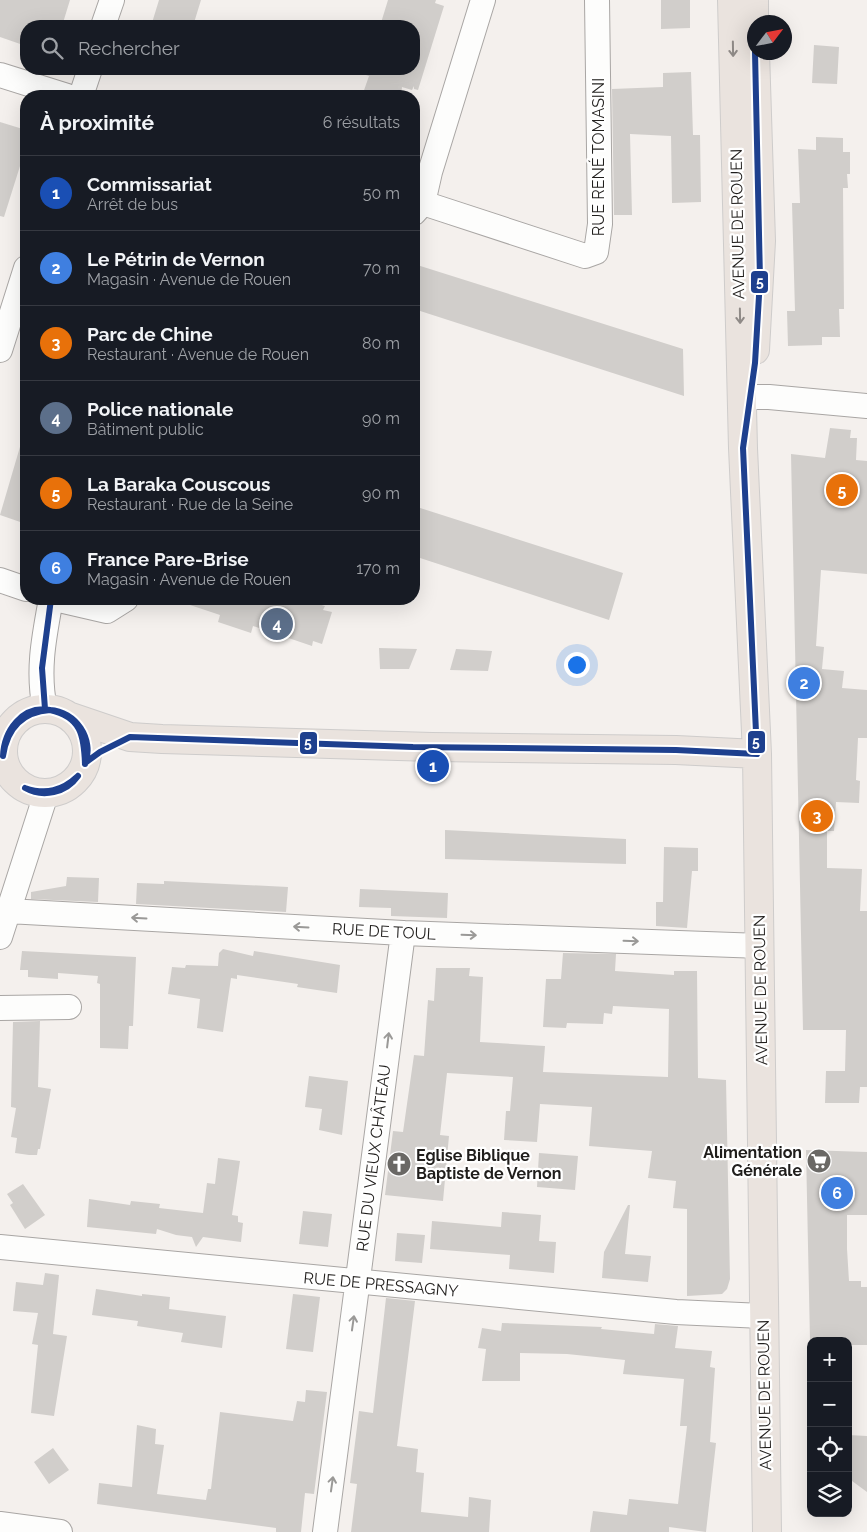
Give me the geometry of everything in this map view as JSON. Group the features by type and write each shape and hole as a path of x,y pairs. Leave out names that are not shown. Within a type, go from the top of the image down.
{"main road":[{"name":"AVENUE DE ROUEN","path":"732,0 746,397"},
{"path":"754,0 754,15"},
{"name":"AVENUE DE ROUEN","path":"755,60 760,241 759,312 746,397 743,448 757,754 761,946 762,1316 766,1532"},
{"path":"71,718 86,739 87,752 85,763 79,777 69,786 46,794 22,788 7,771 1,755 4,738 10,726 20,717 32,710 46,709 59,711 71,718 130,737 398,747 676,750 757,754"},
{"path":"85,763 100,752 130,737"}],"street":[{"path":"105,20 112,0"},
{"path":"420,199 483,0"},
{"name":"RUE RENÉ TOMASINI","path":"420,208 586,256 596,252 600,224 597,0"},
{"path":"0,75 48,90"},
{"path":"83,90 88,75"},
{"path":"0,350 20,287"},
{"path":"746,397 867,406"},
{"path":"0,580 20,587"},
{"path":"46,709 40,686 40,662 52,605"},
{"path":"80,605 107,611 116,605"},
{"path":"0,937 46,794"},
{"name":"RUE DE TOUL","path":"8,911 402,933 761,946"},
{"name":"RUE DU VIEUX CHÂTEAU","path":"325,1532 402,933"},
{"path":"0,1008 69,1007"},
{"name":"RUE DE PRESSAGNY","path":"0,1247 676,1312 762,1316"},
{"path":"0,1524 60,1532"}],"building":[{"path":"0,0 70,0 64,20 20,20 20,44 0,37"},
{"path":"159,0 201,0 195,20 153,20"},
{"path":"388,0 436,0 435,3 444,6 418,90 414,89 414,86 412,90 402,87 402,90 364,90 369,76 366,75 420,75 420,20 382,20"},
{"path":"661,0 690,0 690,28 661,29"},
{"path":"814,45 839,47 837,84 812,83"},
{"path":"691,72 693,135 700,135 701,202 672,203 671,136 630,134 632,215 614,215 612,89 663,87 663,73"},
{"path":"0,122 20,128 20,166 4,217 0,216"},
{"path":"816,137 843,138 843,152 850,152 850,174 847,174 848,188 843,188 844,309 839,309 840,337 822,337 822,345 788,346 787,311 795,311 792,203 800,203 798,149 816,150"},
{"path":"420,266 683,349 684,396 420,311"},
{"path":"830,428 851,430 850,438 857,438 856,460 867,461 867,574 821,570 816,646 824,647 822,669 844,671 842,688 867,690 867,738 858,738 856,780 860,781 859,803 836,802 834,831 827,831 827,868 862,869 860,911 867,911 867,1087 860,1087 859,1103 825,1103 826,1071 845,1071 846,1030 803,1030 791,454 825,458"},
{"path":"20,447 20,522 0,515"},
{"path":"420,508 623,573 609,620 420,558"},
{"path":"190,605 322,605 325,606 323,610 332,612 322,644 313,641 312,646 253,626 251,633 218,622 220,615"},
{"path":"379,648 417,649 409,669 380,669"},
{"path":"456,649 492,651 488,671 450,670"},
{"path":"445,830 626,839 626,864 445,859"},
{"path":"664,847 698,848 698,871 692,871 687,928 656,926 656,902 663,902"},
{"path":"67,877 99,878 98,902 31,899 31,892 66,886"},
{"path":"164,881 288,887 286,912 136,904 137,883 164,884"},
{"path":"360,889 448,893 447,918 391,916 391,908 359,907"},
{"path":"223,949 253,956 254,951 340,965 337,993 297,987 298,984 237,975 237,979 231,978 223,1032 197,1028 200,999 168,994 172,967 185,968 186,965 218,966 219,953"},
{"path":"22,951 136,957 133,1026 129,1026 128,1049 100,1048 100,984 97,983 98,976 58,973 58,979 28,977 28,970 20,970"},
{"path":"563,953 616,954 615,971 674,975 674,971 697,971 698,1078 726,1080 730,1279 727,1289 722,1294 687,1296 687,1209 673,1208 676,1181 648,1178 652,1151 589,1146 592,1107 540,1104 537,1142 504,1140 506,1111 510,1111 513,1077 447,1073 440,1135 449,1136 443,1201 385,1195 393,1131 403,1132 414,1055 424,1056 428,1000 434,1001 436,968 470,968 469,976 483,977 480,1042 545,1046 543,1072 668,1077 669,1009 613,1006 612,1014 604,1013 603,1024 567,1023 566,1028 543,1027 546,979 561,979"},
{"path":"40,1021 38,1087 51,1089 40,1149 38,1149 37,1155 29,1155 15,1153 17,1138 11,1137 16,1108 11,1107 13,1022"},
{"path":"309,1076 348,1081 342,1135 319,1130 322,1109 305,1107"},
{"path":"806,1150 867,1152 867,1215 847,1215 847,1249 849,1281 861,1281 861,1287 867,1287 867,1345 852,1345 852,1337 810,1337"},
{"path":"539,1153 578,1156 575,1190 537,1187"},
{"path":"218,1158 240,1161 232,1215 238,1216 238,1222 243,1223 241,1242 203,1237 196,1247 192,1237 176,1235 157,1229 156,1234 87,1227 89,1199 130,1205 131,1201 160,1204 159,1208 203,1213 207,1183 215,1184"},
{"path":"23,1184 45,1215 25,1229 10,1205 13,1203 7,1194"},
{"path":"628,1205 630,1205 625,1254 651,1256 648,1282 602,1278 604,1252"},
{"path":"303,1211 332,1214 328,1247 299,1244"},
{"path":"502,1212 541,1215 539,1241 556,1242 554,1273 509,1269 510,1255 430,1249 432,1221 501,1227"},
{"path":"397,1233 425,1235 422,1263 395,1261"},
{"path":"45,1273 59,1275 53,1334 67,1336 54,1416 31,1413 38,1345 32,1344 38,1313 13,1311 16,1282 43,1285"},
{"path":"96,1289 142,1296 142,1294 170,1297 169,1309 226,1316 222,1348 181,1342 183,1333 137,1326 138,1321 92,1315"},
{"path":"293,1294 320,1297 313,1352 286,1349"},
{"path":"386,1298 415,1301 397,1446 418,1449 416,1472 424,1473 421,1512 468,1517 469,1497 491,1500 489,1532 351,1532 357,1484 350,1483 359,1411 373,1413"},
{"path":"502,1323 602,1327 601,1329 654,1334 655,1324 678,1326 675,1348 712,1351 710,1367 715,1368 710,1442 716,1443 706,1532 669,1527 669,1532 590,1532 593,1511 627,1515 629,1499 678,1504 687,1426 680,1426 684,1379 623,1374 625,1360 567,1354 520,1353 520,1381 482,1381 486,1349 478,1348 482,1328 501,1331"},
{"path":"306,1390 327,1392 314,1494 305,1493 301,1532 276,1532 276,1528 97,1504 99,1483 132,1487 137,1425 156,1429 155,1444 164,1445 157,1494 206,1500 208,1489 211,1489 220,1412 293,1421 297,1401 305,1402"},
{"path":"852,1435 867,1436 867,1492 852,1481"},
{"path":"53,1448 69,1470 49,1484 34,1462"}],"transit line":[{"name":"5","path":"85,763 100,752 130,737 413,747 676,750 757,754 743,448 755,363 760,279 755,60"},
{"name":"5","path":"45,709 42,668 50,605"},
{"name":"5","path":"3,756 7,738 16,722 31,712 50,710"},
{"name":"5","path":"3,756 12,730 24,718 40,711 50,710"},
{"name":"5","path":"50,710 68,717 79,729 82,736 85,764"},
{"name":"5","path":"50,710 67,715 81,728 87,745 85,764"},
{"name":"5","path":"25,788 40,791 53,790 66,785 78,776"},
{"name":"5","path":"25,788 39,793 54,792 61,790 78,776"}],"place":[{"name":"La Baraka Couscous","path":"842,490"},
{"name":"Police nationale","path":"277,624"},
{"name":"Le Pétrin de Vernon","path":"804,683"},
{"name":"Commissariat","path":"433,766"},
{"name":"Parc de Chine","path":"817,816"},
{"name":"Alimentation Générale","path":"819,1161"},
{"name":"Eglise Biblique Baptiste de Vernon","path":"399,1164"},
{"name":"France Pare-Brise","path":"837,1193"}]}
